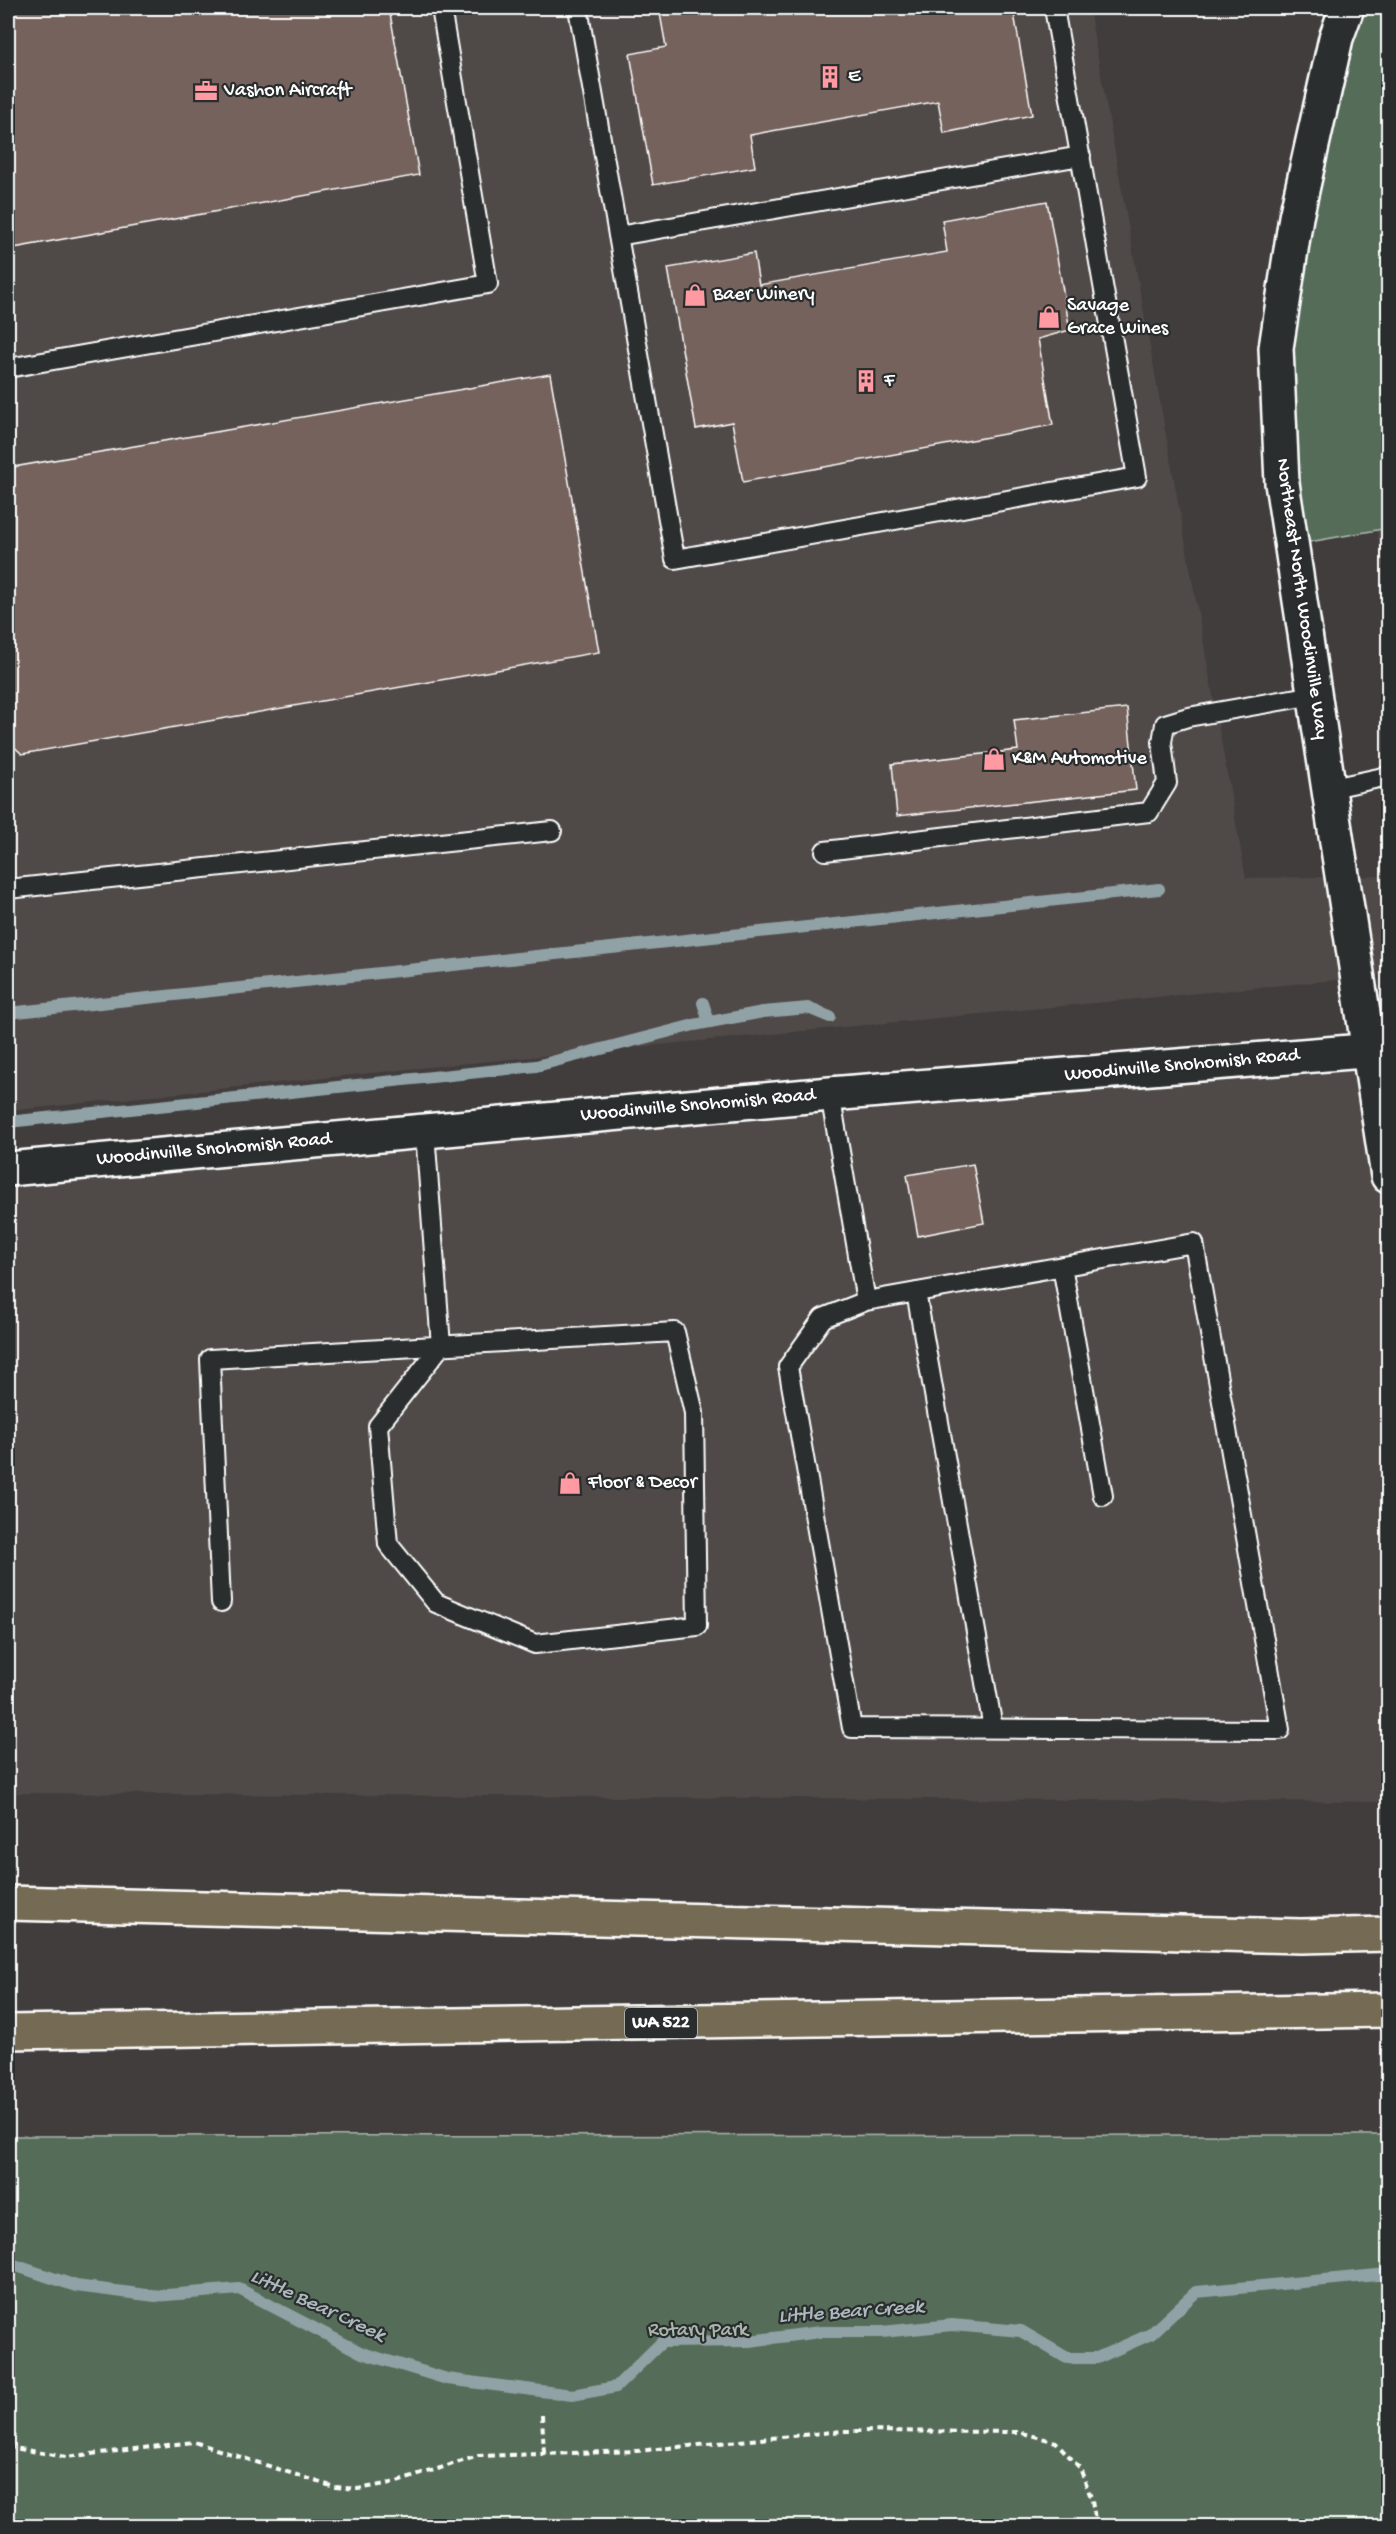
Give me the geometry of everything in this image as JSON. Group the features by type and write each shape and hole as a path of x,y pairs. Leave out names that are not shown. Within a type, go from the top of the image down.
{"highway":[{"path":"8,1902 1301,1936 1389,1935"},
{"name":"WA 522","path":"8,2032 1389,2010"}],"main road":[{"name":"Northeast North Woodinville Way","path":"1347,8 1336,38 1296,217 1276,348 1282,483 1328,789 1378,1050 1389,1176"},
{"name":"Woodinville Snohomish Road","path":"8,1168 830,1094 1378,1050"}],"lane":[{"path":"8,368 488,284 441,8"},
{"path":"578,8 675,559 1137,477 1054,8"},
{"path":"618,236 1081,156"},
{"path":"825,850 1149,812 1167,783 1162,741 1165,724 1188,717 1314,695"},
{"path":"1328,789 1389,776"},
{"path":"8,889 552,831"},
{"path":"830,1094 866,1301"},
{"path":"222,1602 210,1359 441,1346 675,1332 694,1413 697,1626 535,1644 436,1603 388,1544 378,1426 441,1346 425,1132"},
{"path":"1194,1243 1280,1730 852,1728 788,1367 823,1318 866,1301 1194,1243"},
{"path":"1062,1266 1103,1496"},
{"path":"916,1292 993,1728"}],"path":[{"path":"542,2415 544,2454"},
{"path":"8,2447 66,2457 194,2442 334,2487 358,2489 397,2482 477,2456 637,2451 843,2431 1019,2432 1056,2442 1080,2468 1092,2500 1096,2526"},
{"path":"1131,2526 1154,2524"}],"shaded area":[{"path":"8,8 1089,8 1246,878 1388,876 1388,975 449,1065 8,1111"},
{"path":"1388,529 1388,605 1377,530"},
{"path":"1368,1051 1388,1170 1388,1802 8,1793 8,1169"}],"green space":[{"path":"1347,8 1388,8 1388,528 1292,545 1276,348"},
{"name":"Rotary Park","path":"1388,2135 1388,2526 8,2526 8,2136"}],"building":[{"name":"Vashon Aircraft","path":"8,8 389,8 419,175 8,249"},
{"name":"E","path":"659,8 1013,8 1032,115 944,133 938,101 750,135 755,167 653,185 630,54 666,47"},
{"name":"F","path":"1047,201 1070,330 1038,339 1053,425 743,482 732,422 696,429 668,268 754,253 759,285 947,252 942,220"},
{"path":"550,374 599,652 22,754 8,741 8,468"},
{"path":"1127,708 1136,790 897,816 892,764 1018,750 1014,720"},
{"path":"973,1164 984,1223 918,1236 907,1175"}],"waterway":[{"path":"8,1013 1159,889"},
{"path":"703,1003 709,1022"},
{"path":"8,1122 536,1066 694,1025 763,1012 808,1008 830,1017"},
{"name":"Little Bear Creek","path":"8,2263 76,2286 155,2296 239,2289 362,2353 447,2379 572,2395 616,2387 662,2342 749,2341 820,2332 882,2332 952,2325 1021,2331 1067,2358 1097,2358 1151,2334 1196,2292 1388,2274"}],"place":[{"name":"E","path":"830,77"},
{"name":"Vashon Aircraft","path":"206,91"},
{"name":"Baer Winery","path":"695,295"},
{"name":"Savage Grace Wines","path":"1049,317"},
{"name":"F","path":"866,381"},
{"name":"K&M Automotive","path":"994,759"},
{"name":"Floor & Decor","path":"570,1483"}]}
